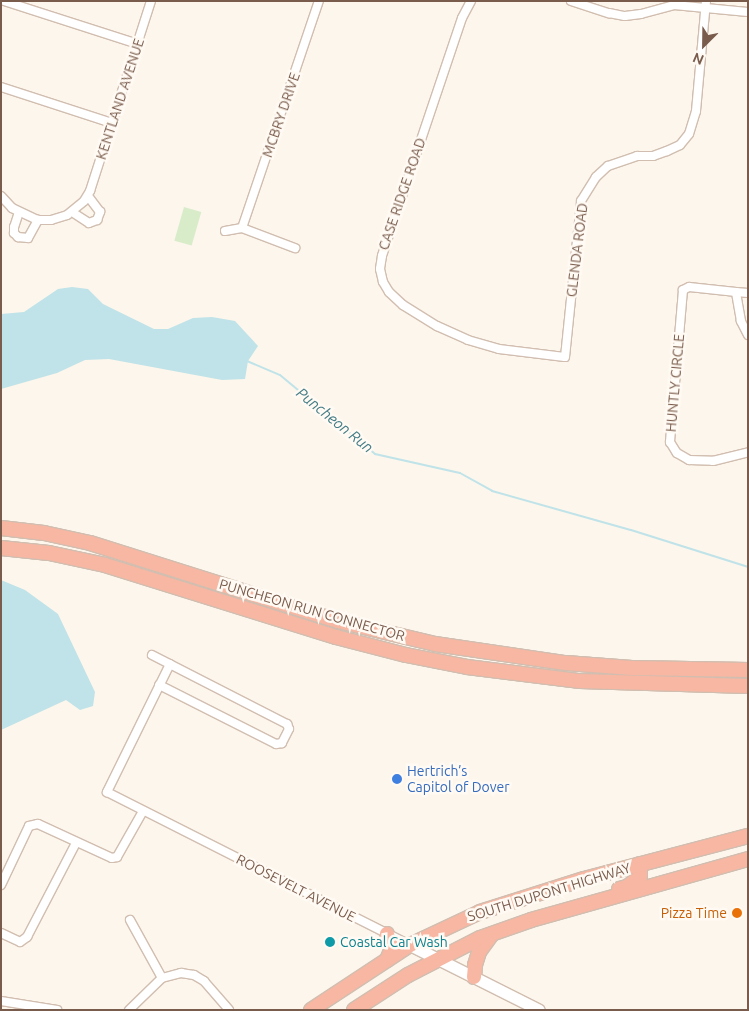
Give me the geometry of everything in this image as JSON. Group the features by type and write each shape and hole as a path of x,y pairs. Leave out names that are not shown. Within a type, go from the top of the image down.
{"highway":[{"name":"PUNCHEON RUN CONNECTOR","path":"1,528 44,532 90,543 338,621 435,644 566,663 632,668 748,670"},
{"name":"PUNCHEON RUN CONNECTOR","path":"1,548 49,553 106,565 300,626 436,661 503,672 580,681 748,686"},
{"name":"SOUTH DUPONT HIGHWAY","path":"311,1010 387,960 480,912 640,864 748,836"},
{"name":"SOUTH DUPONT HIGHWAY","path":"354,1010 408,975 492,934 544,916 693,876 745,859"},
{"path":"544,916 569,903 628,887 640,877 640,864"},
{"path":"387,934 392,948 387,960"},
{"path":"474,977 475,965 480,952 492,934"},
{"path":"408,975 417,959 412,946"}],"street":[{"path":"4,1 138,44"},
{"name":"KENTLAND AVENUE","path":"38,220 51,220 72,212 88,196 152,1"},
{"name":"MCBRY DRIVE","path":"242,228 319,1"},
{"name":"CASE RIDGE ROAD","path":"471,1 462,18 382,256 380,269 383,282 389,292 403,305 437,326 468,340 499,350 565,357"},
{"path":"571,1 609,13 626,16 674,5 706,4 748,12"},
{"name":"GLENDA ROAD","path":"565,357 581,201 596,176 608,166 637,156 652,156 667,152 680,145 688,134 696,111 706,4"},
{"path":"1,87 112,124"},
{"path":"1,196 19,212 38,220 28,238 18,237 14,233 19,212"},
{"path":"72,212 89,223 96,220 100,212 88,196"},
{"path":"225,231 242,228 295,248"},
{"name":"HUNTLY CIRCLE","path":"748,293 689,287 683,290 670,442 676,454 689,460 713,461 748,452"},
{"path":"736,292 738,309 748,335"},
{"path":"152,655 170,664 287,724 289,729 282,743 276,744 159,685 170,664"},
{"name":"ROOSEVELT AVENUE","path":"159,685 106,792 539,1010"},
{"path":"1,885 29,826 38,824 107,858 116,857 143,810"},
{"path":"1,933 20,942 27,937 76,843"},
{"path":"130,920 162,978"},
{"path":"129,1010 162,978 181,974 194,975 204,981 228,1010"},
{"path":"1,1001 58,1010"}],"green space":[{"path":"184,207 201,212 192,246 174,241"}],"water":[{"path":"72,287 88,289 103,304 154,329 168,329 193,318 212,317 235,321 258,346 248,361 245,379 222,380 109,359 85,360 57,373 1,389 1,314 24,312 58,289"},
{"path":"1,580 25,590 58,614 95,692 93,706 80,710 66,700 1,730"}],"waterway":[{"name":"Puncheon Run","path":"247,361 280,375 375,454 460,473 492,491 631,530 748,567"}],"place":[{"name":"Hertrich’s Capitol of Dover","path":"397,779"},
{"name":"Pizza Time","path":"737,913"},
{"name":"Coastal Car Wash","path":"330,942"}]}
